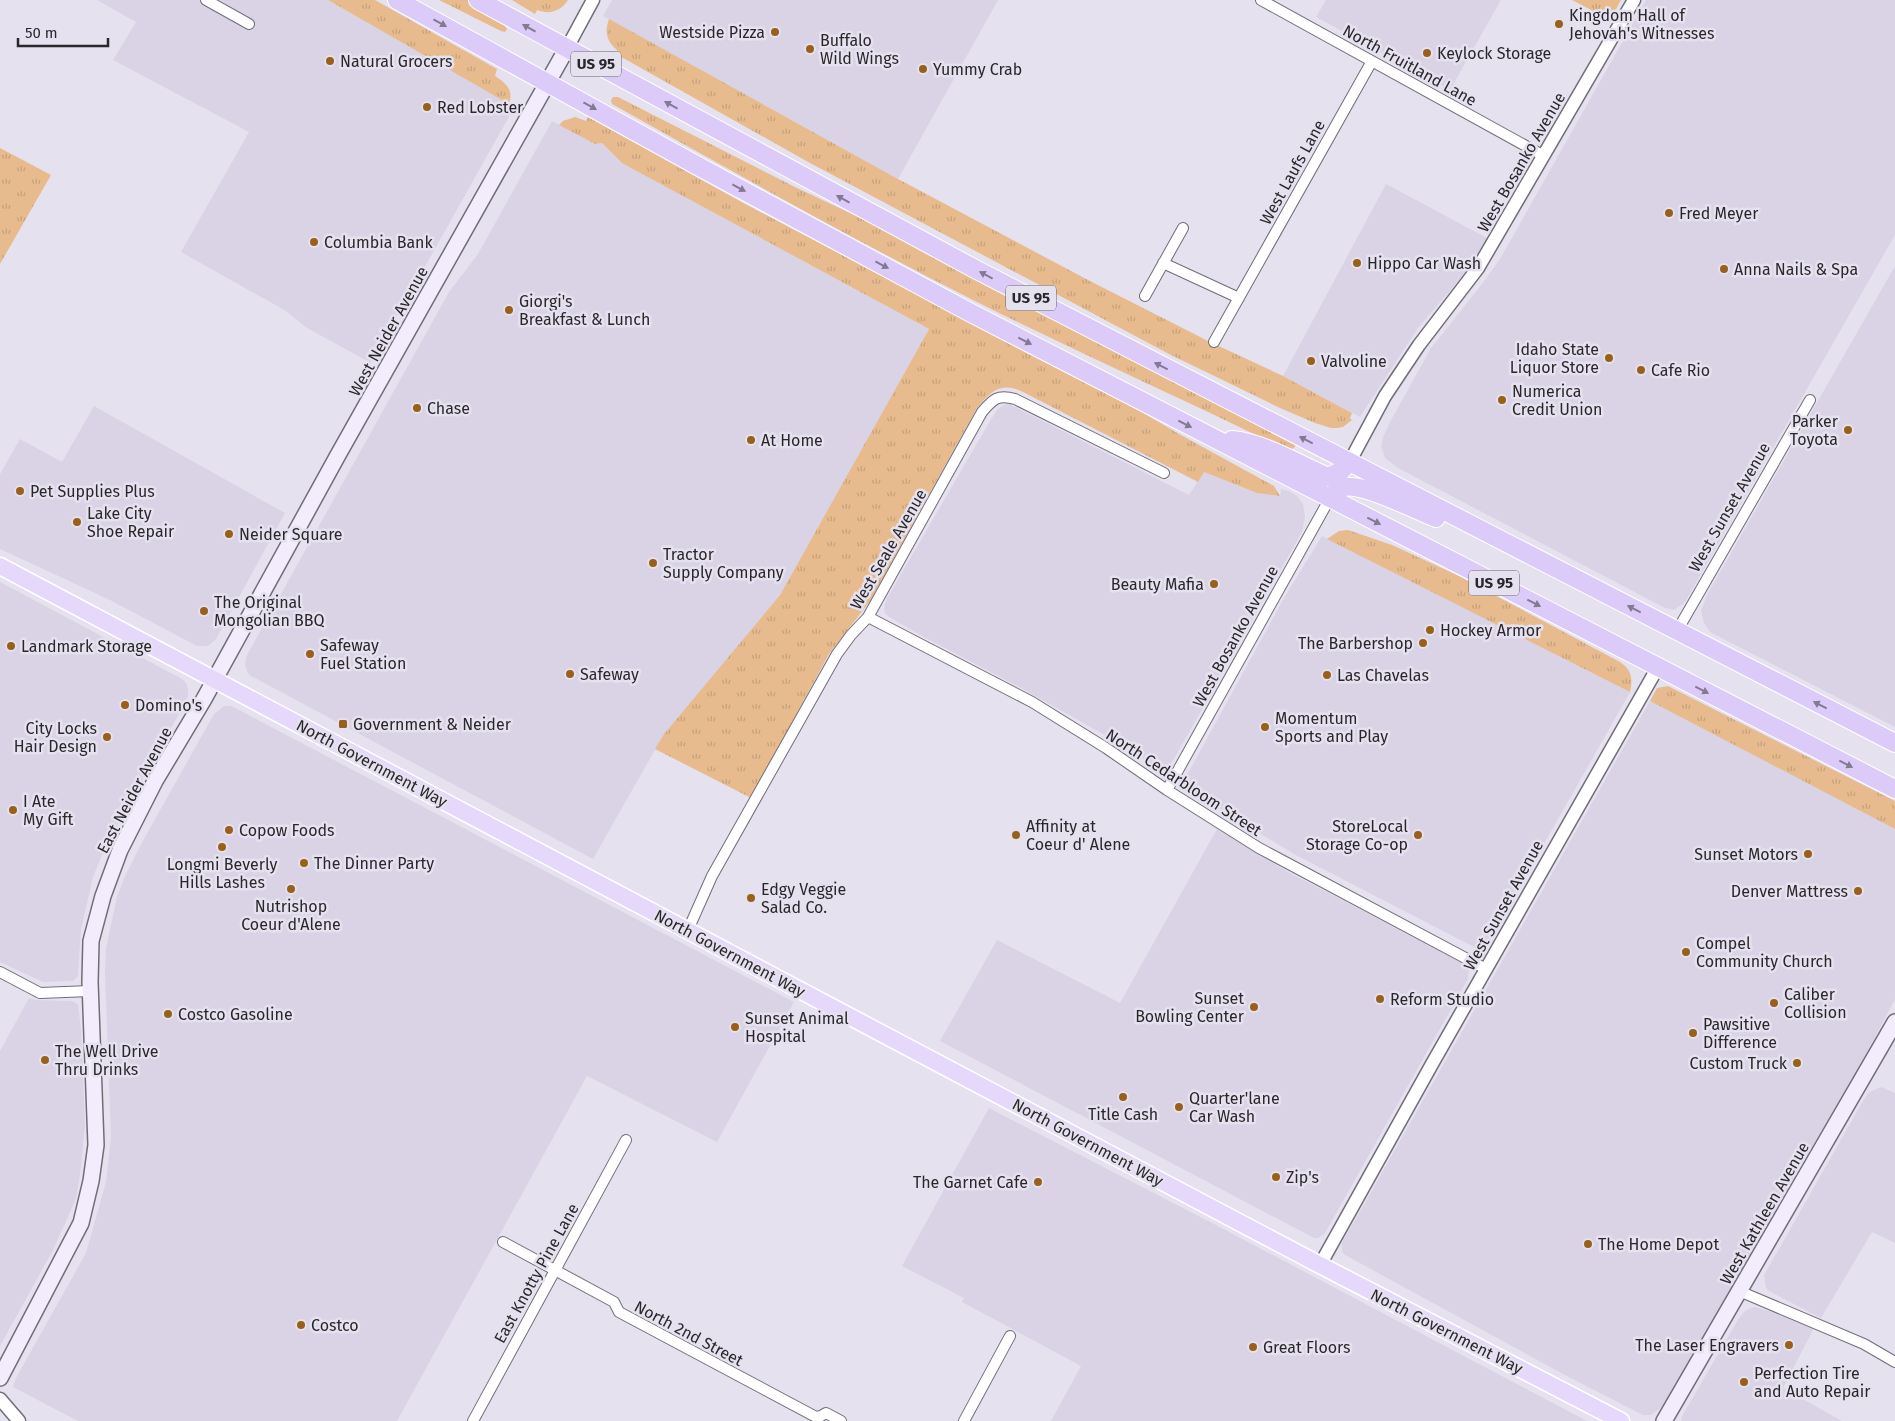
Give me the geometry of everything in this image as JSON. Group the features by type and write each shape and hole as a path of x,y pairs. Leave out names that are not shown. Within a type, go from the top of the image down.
{"highway":[{"name":"US 95","path":"397,0 971,313 1895,789"},
{"name":"US 95","path":"478,0 975,269 1895,743"},
{"path":"1216,439 1242,441 1328,477 1341,471 1349,463"},
{"path":"1330,498 1341,488 1352,486 1365,488 1443,520 1479,530"}],"main road":[{"name":"West Neider Avenue","path":"215,680 338,455 567,48"},
{"name":"North Government Way","path":"0,566 1320,1265 1621,1421"},
{"name":"East Neider Avenue","path":"0,1378 78,1230 87,1198 96,1145 90,991 91,941 103,896 120,850 155,781 215,680"},
{"name":"West Kathleen Avenue","path":"1664,1421 1895,1022"}],"street":[{"path":"206,0 250,24"},
{"name":"West Neider Avenue","path":"567,48 593,0"},
{"name":"North Fruitland Lane","path":"1261,0 1544,156"},
{"name":"West Bosanko Avenue","path":"1349,463 1385,396 1419,345 1478,268 1634,0"},
{"name":"West Laufs Lane","path":"1214,342 1372,61"},
{"path":"1144,296 1183,228"},
{"path":"1163,263 1238,298"},
{"name":"West Seale Avenue","path":"688,930 712,876 837,654 868,617 982,412 991,401 1000,397 1015,399 1164,473"},
{"name":"West Sunset Avenue","path":"1677,631 1810,400"},
{"name":"West Bosanko Avenue","path":"1167,790 1330,498"},
{"name":"North Cedarbloom Street","path":"868,617 1032,702 1259,848 1486,969"},
{"name":"West Sunset Avenue","path":"1320,1265 1658,667"},
{"path":"0,972 40,993 90,991"},
{"name":"East Knotty Pine Lane","path":"473,1421 626,1140"},
{"name":"North 2nd Street","path":"503,1242 614,1302 619,1312 652,1330 816,1416 826,1413 841,1421"},
{"path":"1739,1291 1864,1344 1895,1362"},
{"path":"964,1421 1010,1336"},
{"path":"0,1399 19,1421"}],"shaded area":[{"path":"97,0 328,0 515,106 371,363 307,328 286,311 181,252 249,132 113,60 136,22"},
{"path":"612,0 998,0 898,179 603,16"},
{"name":"Keylock Storage","path":"1326,0 1501,0 1450,90 1316,17"},
{"path":"1646,0 1895,0 1895,235 1685,602 1674,610 1665,608 1398,468 1385,458 1381,446 1390,422 1431,348 1500,259"},
{"path":"552,121 595,144 602,143 622,163 929,329 780,595 664,734 593,859 251,676 245,665 246,657 449,292 478,254"},
{"path":"1386,184 1487,238 1465,273 1418,328 1360,417 1283,376"},
{"name":"Parker Toyota","path":"1895,266 1895,727 1710,632 1704,623 1701,611 1707,595"},
{"path":"1009,404 1189,495 1204,472 1257,493 1280,496 1281,489 1289,491 1297,496 1303,504 1305,517 1302,532 1167,769 1158,768 1119,743 1021,688 924,637 885,613 886,600 990,421 997,410 1003,405"},
{"path":"94,406 285,513 216,639 208,646 197,646 110,600 0,549 0,474 20,439 62,462"},
{"path":"1322,536 1630,692 1488,943 1483,948 1476,948 1294,854 1190,791 1187,787 1185,780 1187,775 1284,598"},
{"path":"0,582 182,679 188,689 185,703 104,850 93,877 81,929 78,976 73,981 43,982 0,962"},
{"path":"1650,701 1895,828 1895,999 1861,1064 1663,1406 1651,1415 1643,1415 1565,1375 1345,1255 1342,1251 1342,1243"},
{"path":"224,706 231,706 239,710 794,1002 717,1142 587,1076 397,1421 78,1421 13,1387 16,1378 86,1253 106,1182 111,1137 105,972 106,948 117,897 140,846 214,714"},
{"path":"1217,829 1288,872 1465,964 1469,970 1468,979 1325,1233 1318,1238 1314,1238 940,1041 997,940 1120,1003"},
{"path":"29,998 35,1000 72,1001 78,1004 81,1030 85,1126 76,1198 52,1252 0,1346 0,1051"},
{"path":"1881,1087 1895,1093 1895,1243 1872,1232 1821,1318 1769,1291 1766,1288 1764,1275 1863,1101 1869,1092"},
{"path":"989,1108 1214,1224 1587,1421 1051,1421 1081,1366 962,1302 964,1298 902,1266"},
{"path":"1754,1307 1782,1314 1814,1328 1783,1388 1842,1421 1681,1421 1682,1416 1739,1318 1746,1310"}],"green space":[{"path":"328,0 375,0 497,69 495,76 506,84 510,91 509,104"},
{"path":"439,0 468,0 499,17 507,29 505,32 501,31"},
{"path":"512,0 568,0 555,11 537,10 535,14"},
{"path":"1572,0 1621,0 1610,20"},
{"path":"609,19 898,179 1088,280 1208,341 1283,376 1352,413 1350,418 1352,420 1343,427 1331,428 1280,408 1169,354 810,163 616,54 618,51 611,44 607,33"},
{"path":"613,97 618,97 797,188 939,255 1295,442 1295,447 1289,451 975,301 792,204 612,104 611,100"},
{"path":"575,117 586,121 588,117 747,205 1140,411 1274,486 1280,496 1257,493 1204,472 1198,482 1021,391 1013,388 996,390 977,408 870,601 829,654 751,798 655,749 664,734 780,595 929,329 622,163 602,143 595,144 559,125 563,121"},
{"path":"0,148 51,175 0,264"},
{"path":"1348,530 1392,545 1459,576 1620,662 1631,675 1630,692 1327,539 1339,531"},
{"path":"1668,686 1895,801 1895,829 1650,701 1657,688"}],"place":[{"name":"Kingdom Hall of Jehovah's Witnesses","path":"1559,24"},
{"name":"Westside Pizza","path":"775,32"},
{"name":"Buffalo Wild Wings","path":"810,49"},
{"name":"Keylock Storage","path":"1427,53"},
{"name":"Natural Grocers","path":"330,61"},
{"name":"Yummy Crab","path":"923,69"},
{"name":"Red Lobster","path":"427,107"},
{"name":"Fred Meyer","path":"1669,213"},
{"name":"Columbia Bank","path":"314,242"},
{"name":"Hippo Car Wash","path":"1357,263"},
{"name":"Anna Nails & Spa","path":"1724,269"},
{"name":"Giorgi's Breakfast & Lunch","path":"509,310"},
{"name":"Idaho State Liquor Store","path":"1609,358"},
{"name":"Valvoline","path":"1311,361"},
{"name":"Cafe Rio","path":"1641,370"},
{"name":"Numerica Credit Union","path":"1502,400"},
{"name":"Chase","path":"417,408"},
{"name":"Parker Toyota","path":"1848,430"},
{"name":"At Home","path":"751,440"},
{"name":"Pet Supplies Plus","path":"20,491"},
{"name":"Lake City Shoe Repair","path":"77,522"},
{"name":"Neider Square","path":"229,534"},
{"name":"Tractor Supply Company","path":"653,563"},
{"name":"Beauty Mafia","path":"1214,584"},
{"name":"The Original Mongolian BBQ","path":"204,611"},
{"name":"Hockey Armor","path":"1430,630"},
{"name":"The Barbershop","path":"1423,643"},
{"name":"Landmark Storage","path":"11,646"},
{"name":"Safeway Fuel Station","path":"310,654"},
{"name":"Safeway","path":"570,674"},
{"name":"Las Chavelas","path":"1327,675"},
{"name":"Domino's","path":"125,705"},
{"name":"Government & Neider","path":"343,724"},
{"name":"Momentum Sports and Play","path":"1265,727"},
{"name":"City Locks Hair Design","path":"107,737"},
{"name":"I Ate My Gift","path":"13,810"},
{"name":"Copow Foods","path":"229,830"},
{"name":"Affinity at Coeur d' Alene","path":"1016,835"},
{"name":"StoreLocal Storage Co-op","path":"1418,835"},
{"name":"Longmi Beverly Hills Lashes","path":"222,847"},
{"name":"Sunset Motors","path":"1808,854"},
{"name":"The Dinner Party","path":"304,863"},
{"name":"Nutrishop Coeur d'Alene","path":"291,889"},
{"name":"Denver Mattress","path":"1858,891"},
{"name":"Edgy Veggie Salad Co.","path":"751,898"},
{"name":"Compel Community Church","path":"1686,952"},
{"name":"Reform Studio","path":"1380,999"},
{"name":"Caliber Collision","path":"1774,1003"},
{"name":"Sunset Bowling Center","path":"1254,1007"},
{"name":"Costco Gasoline","path":"168,1014"},
{"name":"Sunset Animal Hospital","path":"735,1027"},
{"name":"Pawsitive Difference","path":"1693,1033"},
{"name":"The Well Drive Thru Drinks","path":"45,1060"},
{"name":"Custom Truck","path":"1797,1063"},
{"name":"Title Cash","path":"1123,1097"},
{"name":"Quarter'lane Car Wash","path":"1179,1107"},
{"name":"Zip's","path":"1276,1177"},
{"name":"The Garnet Cafe","path":"1038,1182"},
{"name":"The Home Depot","path":"1588,1244"},
{"name":"Costco","path":"301,1325"},
{"name":"The Laser Engravers","path":"1789,1345"},
{"name":"Great Floors","path":"1253,1347"},
{"name":"Perfection Tire and Auto Repair","path":"1744,1382"}]}
